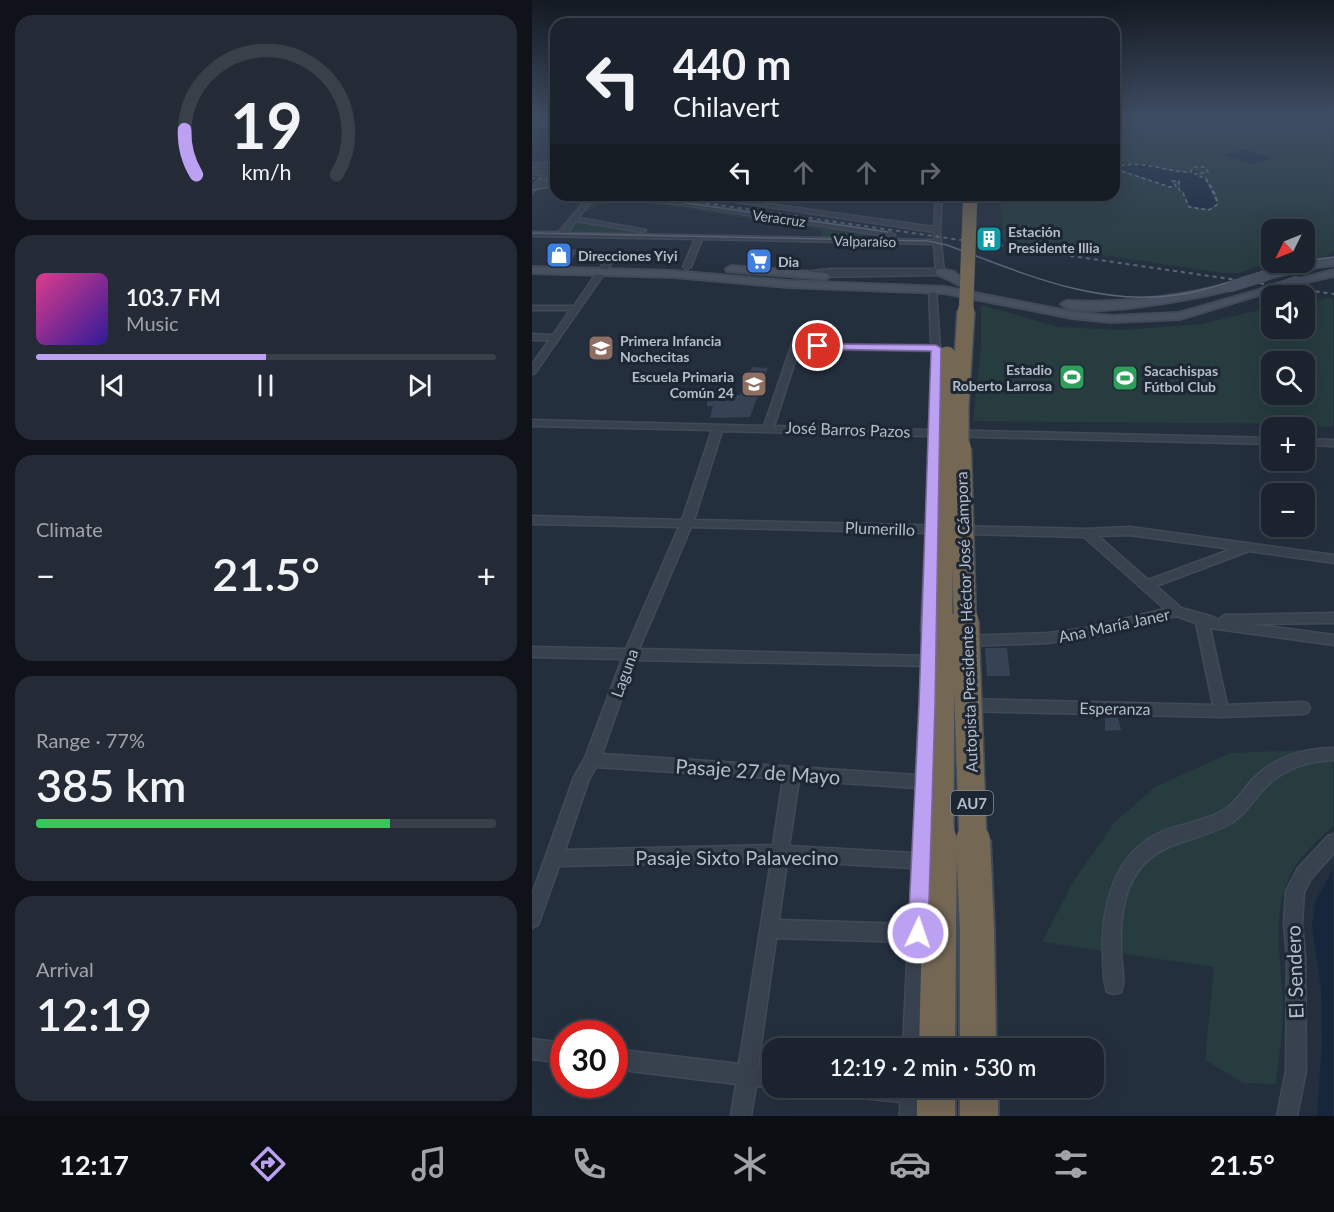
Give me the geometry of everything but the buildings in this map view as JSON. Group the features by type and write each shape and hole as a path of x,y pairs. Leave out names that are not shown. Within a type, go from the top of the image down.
{"highway":[{"name":"Autopista Presidente Héctor José Cámpora","path":"936,1038 929,932 943,435 948,351 960,238 959,201"},
{"name":"Autopista Presidente Héctor José Cámpora","path":"970,201 971,238 962,351 960,435 977,931 978,1038"},
{"path":"979,1098 979,1116"}],"main road":[{"path":"532,263 741,280 809,278 936,280 963,283 1037,300 1086,306 1155,302 1191,296 1309,265 1333,262"},
{"path":"532,270 687,267 770,270 809,278 964,293 1090,318 1130,319 1173,316 1333,273"},
{"path":"741,280 763,279 769,276 770,270"},
{"path":"940,272 950,274 963,283"},
{"path":"1155,302 1173,307 1176,312 1173,316"}],"street":[{"path":"532,172 550,175"},
{"path":"532,191 550,176"},
{"path":"541,183 550,184"},
{"path":"561,235 588,201"},
{"name":"Veracruz","path":"661,201 938,242"},
{"path":"734,201 937,230"},
{"path":"809,278 831,272 940,272 938,201"},
{"name":"Valparaíso","path":"574,219 684,237"},
{"name":"Valparaíso","path":"532,234 938,242"},
{"path":"687,267 700,237"},
{"path":"532,371 605,268"},
{"path":"914,1038 929,932 922,861 936,348 932,290"},
{"path":"532,308 576,308"},
{"path":"532,338 555,338"},
{"path":"769,427 795,346 936,348"},
{"name":"José Barros Pazos","path":"532,423 1261,441"},
{"name":"Laguna","path":"532,919 582,777 592,760 630,655 687,523 718,427"},
{"path":"1315,442 1333,443"},
{"name":"Plumerillo","path":"532,520 1130,531 1333,559"},
{"path":"1087,532 1176,611"},
{"path":"1146,585 1250,547"},
{"name":"Ana María Janer","path":"928,641 1048,638 1086,633 1176,611 1217,625 1333,640"},
{"path":"1221,711 1202,620 1333,618"},
{"path":"532,652 928,661"},
{"name":"Esperanza","path":"927,705 1221,711 1303,708"},
{"path":"1114,985 1112,943 1115,896 1132,864 1159,841 1207,826 1235,811 1256,785 1279,768 1304,756 1333,754"},
{"name":"Pasaje 27 de Mayo","path":"592,760 924,782"},
{"path":"741,1116 792,773"},
{"name":"El Sendero","path":"1287,1116 1296,1071 1296,957 1292,915 1295,891 1304,874 1333,841"},
{"name":"Pasaje Sixto Palavecino","path":"553,858 780,853 922,861"},
{"path":"769,929 929,932"},
{"path":"532,1049 550,1051"},
{"path":"628,1061 762,1077"},
{"path":"910,1116 923,1098"}],"green space":[{"path":"1120,168 1333,168 1334,251 1326,257 1329,260 1315,262 1315,219 1261,219 1261,265 1239,273 1222,273 1003,240 1000,201 1120,201"},
{"path":"594,201 608,201 582,214"},
{"path":"634,201 647,201 874,236 821,237 822,230"},
{"path":"575,222 583,222 659,234 566,232"},
{"name":"Sacachispas Fútbol Club","path":"1326,298 1333,299 1333,427 1315,426 1315,417 1261,417 1261,424 973,421 981,347 981,305 1058,327 1124,330 1202,324 1261,309 1261,339 1315,339 1315,302"},
{"path":"1333,749 1333,826 1299,860 1284,890 1280,907 1279,941 1283,1020 1276,1084 1243,1083 1205,1060 1214,967 1042,942 1073,882 1114,823 1155,787 1230,753"}],"water":[{"path":"1120,168 1199,172 1194,174 1204,177 1217,205 1206,209 1189,206 1184,192 1180,189 1181,181 1171,181 1175,186 1171,187"},
{"path":"1333,869 1333,1116 1317,1116 1322,1042 1321,989 1312,925 1315,902"}],"ferry route":[{"path":"1163,168 1191,172 1193,168"},
{"path":"1206,168 1208,172 1195,174 1209,184"},
{"path":"1120,171 1170,187 1176,186 1172,181 1179,181 1179,190 1183,193 1189,207 1209,210 1218,204 1217,201"},
{"path":"1206,178 1209,184"},
{"path":"1209,184 1217,201"},
{"path":"1209,184 1217,201"}],"tram line":[{"path":"532,190 550,187"},
{"path":"673,201 888,232"},
{"path":"532,233 928,241 947,245 1059,285 1117,296 1176,295 1206,289 1261,272"},
{"path":"1315,260 1334,257"}],"railway":[{"path":"532,178 550,180"},
{"path":"694,201 708,203"},
{"path":"698,202 1334,294"}],"place":[{"name":"Estación Presidente Illia","path":"989,239"},
{"name":"Direcciones Yiyi","path":"559,255"},
{"name":"Dia","path":"759,261"},
{"name":"Primera Infancia Nochecitas","path":"601,348"},
{"name":"Estadio Roberto Larrosa","path":"1072,377"},
{"name":"Sacachispas Fútbol Club","path":"1125,378"},
{"name":"Escuela Primaria Común 24","path":"754,384"}],"route":[{"path":"818,346 936,348 927,705 918,933"}]}
